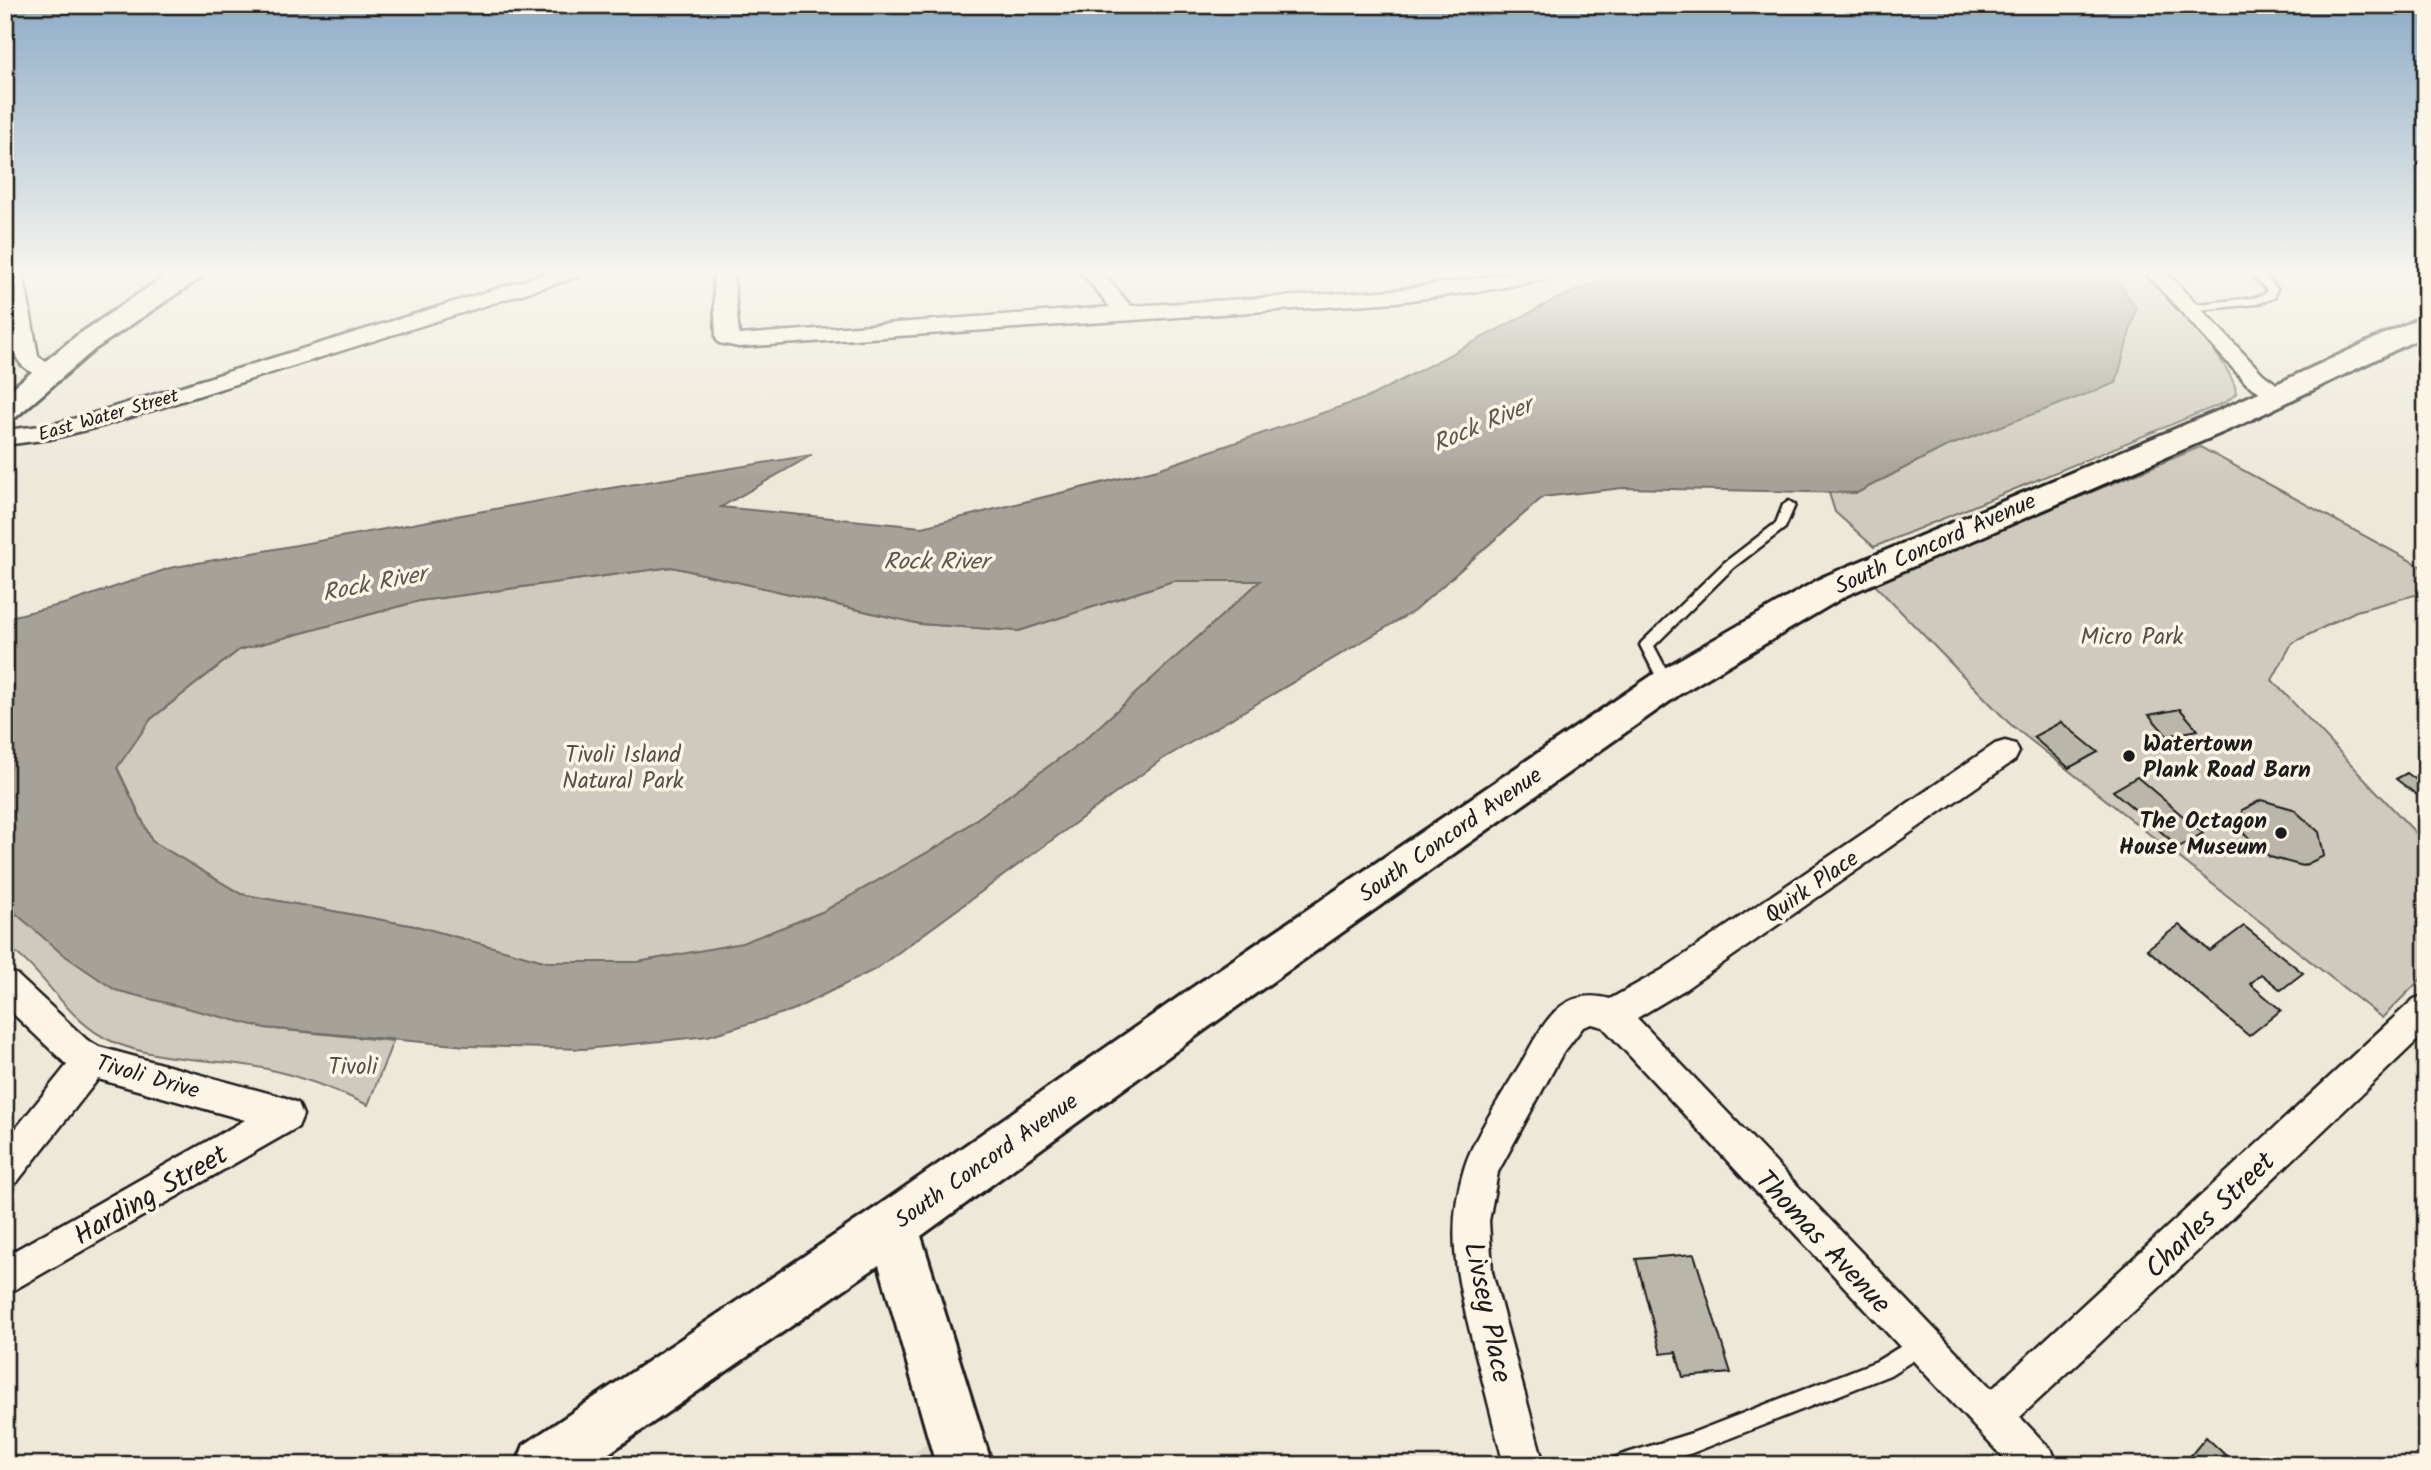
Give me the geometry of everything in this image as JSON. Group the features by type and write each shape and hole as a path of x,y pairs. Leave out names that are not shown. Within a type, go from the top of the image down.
{"street":[{"path":"23,341 27,357 34,365 50,370"},
{"path":"5,410 50,370 90,341"},
{"name":"East Water Street","path":"5,438 50,432 94,421 352,341"},
{"path":"2219,341 2255,379 2279,394"},
{"name":"South Concord Avenue","path":"544,1465 893,1226 1212,999 1667,684 1784,613 1855,576 2279,394 2391,341"},
{"name":"Quirk Place","path":"1613,1015 1673,980 2005,752"},
{"name":"Tivoli Drive","path":"5,984 75,1051 92,1061 275,1112"},
{"name":"Livsey Place","path":"1524,1465 1475,1272 1471,1221 1475,1194 1482,1167 1549,1045 1572,1014 1592,1009 1613,1015"},
{"name":"Charles Street","path":"1991,1416 2147,1274 2426,1010"},
{"name":"Thomas Avenue","path":"1613,1015 1920,1344 2039,1465"},
{"path":"5,1170 92,1061"},
{"name":"Harding Street","path":"5,1277 286,1115 275,1112"},
{"path":"893,1226 964,1465"}],"lane":[{"path":"1667,684 1647,645 1729,565 1782,525 1789,505"},
{"path":"1621,1465 1692,1443 1883,1368 1920,1344"}],"shaded area":[{"path":"930,1441 936,1465 898,1465"}],"green space":[{"path":"1988,341 2205,341 2222,362 2237,393 2226,402 1874,547 1835,512 1823,474"},
{"name":"Micro Park","path":"2200,447 2426,569 2426,592 2356,611 2292,643 2272,680 2426,844 2426,974 2382,1018 2010,724 1873,583"},
{"name":"Tivoli Island Natural Park","path":"672,567 920,624 1019,631 1173,581 1261,581 1083,741 944,843 822,912 742,944 638,962 547,962 420,927 241,894 152,841 117,767 151,719 239,650 419,601"},
{"name":"Tivoli","path":"5,904 265,1028 393,1041 368,1105 276,1071 148,1053 111,1041 81,1021 33,968 5,945"}],"water":[{"name":"Rock River","path":"1477,341 2127,341 2116,383 1943,448 1857,493 1623,488 1543,497 1414,611 1161,760 876,969 793,1010 708,1036 585,1049 467,1046 265,1028 115,990 61,953 5,904 5,618 68,603 170,568 605,489 812,455 721,507 922,527 1158,469 1369,397","holes":["672,567 920,624 1019,631 1173,581 1260,581 1083,741 944,843 822,912 742,943 638,962 547,962 420,927 241,894 152,841 117,768 151,719 239,650 419,601"]}],"building":[{"path":"2180,709 2198,730 2167,736 2149,715"},
{"path":"2061,722 2098,752 2069,768 2033,737"},
{"path":"2407,773 2426,787 2426,802 2396,779"},
{"path":"2137,777 2203,833 2179,847 2113,791"},
{"name":"The Octagon House Museum","path":"2261,800 2293,809 2319,832 2324,856 2303,866 2270,857 2244,834 2242,810"},
{"path":"2179,925 2210,951 2244,926 2303,973 2281,990 2261,974 2250,984 2281,1010 2249,1036 2147,949"},
{"path":"1694,1254 1731,1373 1683,1377 1676,1352 1661,1354 1636,1259"},
{"path":"2206,1437 2236,1465 2183,1465"}],"place":[{"name":"Watertown Plank Road Barn","path":"2129,756"},
{"name":"The Octagon House Museum","path":"2281,833"}]}
